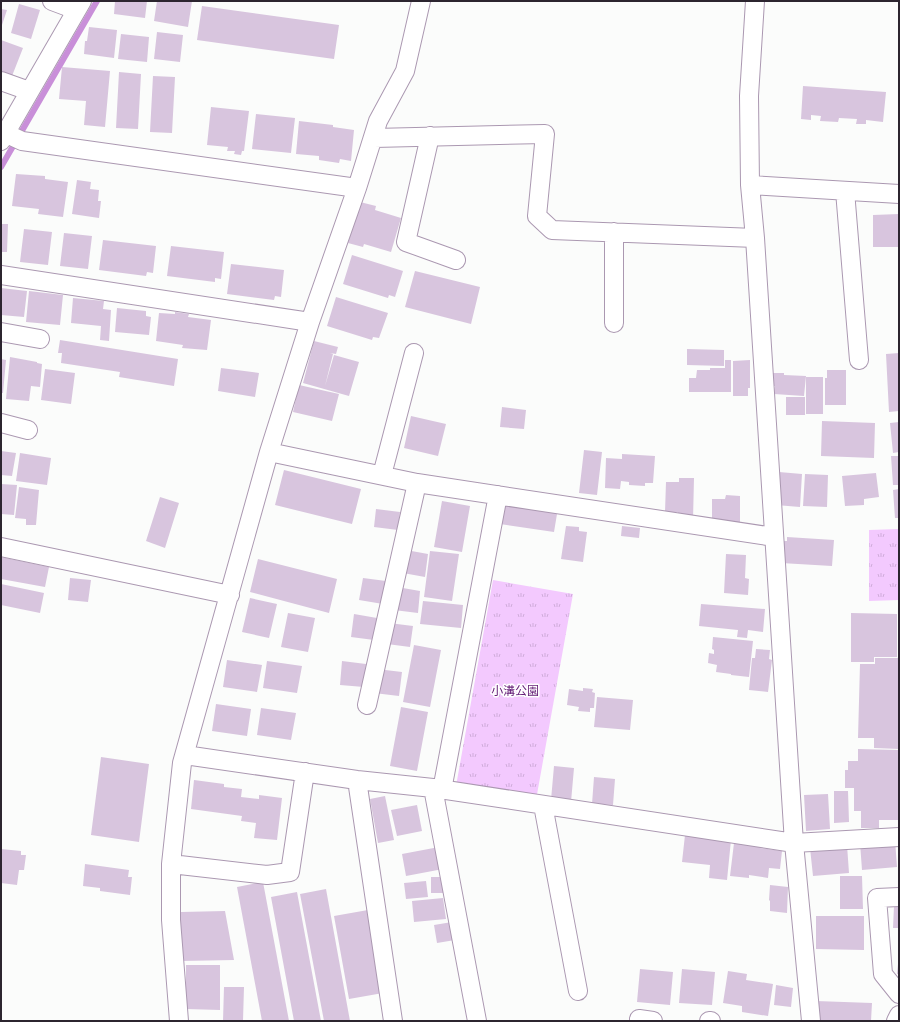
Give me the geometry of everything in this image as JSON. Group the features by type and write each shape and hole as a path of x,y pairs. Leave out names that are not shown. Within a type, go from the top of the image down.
{"street":[{"path":"52,1 79,5 29,91 10,138 357,188"},
{"path":"179,1021 171,920 171,864 182,763 269,452 310,322 374,138 378,122 405,71 421,1"},
{"path":"755,1 749,96 750,185 755,238 794,843 812,1021"},
{"path":"1,81 29,91"},
{"path":"374,138 545,134 537,216 552,230 755,238"},
{"path":"430,136 406,242 456,260"},
{"path":"750,185 899,194"},
{"path":"845,191 859,360"},
{"path":"614,232 614,323"},
{"path":"1,275 310,322"},
{"path":"1,332 40,339"},
{"path":"382,475 414,353"},
{"path":"1,423 28,430"},
{"path":"269,452 417,483 774,537"},
{"path":"367,705 417,483"},
{"path":"477,1021 437,789 498,495"},
{"path":"1,547 230,595"},
{"path":"185,755 357,780 437,789 794,843 899,836"},
{"path":"171,864 266,875 290,872 305,772"},
{"path":"357,780 393,1021"},
{"path":"543,805 578,991"},
{"path":"899,897 877,898 883,974 899,994"},
{"path":"896,1021 899,1015"}],"green space":[{"path":"899,529 899,600 869,601 869,530"},
{"name":"小溝公園","path":"493,580 573,594 536,800 456,786"}],"building":[{"path":"115,1 147,1 145,18 114,14"},
{"path":"157,1 192,1 188,27 154,21"},
{"path":"19,4 40,10 31,39 11,33"},
{"path":"202,6 339,25 334,59 197,40"},
{"path":"1,9 7,10 2,25 1,24"},
{"path":"89,27 117,30 114,58 84,54 85,41 87,41"},
{"path":"157,32 183,35 180,62 154,59"},
{"path":"121,34 149,37 147,62 118,59"},
{"path":"1,40 23,48 12,76 1,72"},
{"path":"62,67 110,71 105,127 84,125 86,101 59,99"},
{"path":"119,72 141,74 138,129 116,128"},
{"path":"153,76 175,77 172,133 150,132"},
{"path":"803,86 886,92 883,122 866,120 866,124 856,124 857,119 839,118 838,122 820,121 821,116 811,115 811,120 801,119"},
{"path":"211,107 249,111 244,151 242,151 241,155 234,154 235,151 227,151 228,147 207,145"},
{"path":"256,114 295,118 291,153 252,149"},
{"path":"299,121 333,125 333,127 354,130 351,161 340,159 339,163 319,160 319,156 296,154"},
{"path":"16,174 45,176 45,179 68,182 63,217 38,214 39,209 12,206"},
{"path":"77,180 91,182 90,189 99,190 98,201 101,201 99,218 72,214"},
{"path":"360,202 376,206 375,210 401,218 391,252 364,244 363,247 348,243"},
{"path":"899,214 899,247 873,247 873,215"},
{"path":"1,224 8,224 7,252 1,252"},
{"path":"24,229 52,232 48,265 20,262"},
{"path":"64,233 92,236 88,269 60,266"},
{"path":"103,240 156,246 153,273 147,272 146,276 99,270"},
{"path":"171,246 224,252 221,279 215,278 215,282 167,276"},
{"path":"352,255 403,271 395,297 389,295 388,298 343,284"},
{"path":"231,264 284,270 281,297 275,296 274,300 227,294"},
{"path":"415,271 480,287 471,324 405,307"},
{"path":"1,288 27,291 24,317 1,315"},
{"path":"29,291 63,295 60,325 26,322"},
{"path":"336,297 388,313 379,338 373,337 372,340 327,326"},
{"path":"73,298 104,301 103,309 111,310 109,341 100,340 101,326 71,323"},
{"path":"117,308 146,311 146,316 151,317 149,335 115,332"},
{"path":"175,312 189,314 188,317 211,320 207,350 182,348 183,345 156,341 159,313 175,314"},
{"path":"60,340 178,359 174,386 119,377 120,372 61,363 62,353 58,353"},
{"path":"314,341 338,347 336,354 330,353 333,354 325,386 334,355 359,362 349,396 303,383"},
{"path":"687,349 724,350 724,366 687,365"},
{"path":"899,353 899,411 889,412 886,354"},
{"path":"10,357 42,364 40,387 31,386 29,401 6,399"},
{"path":"1,359 6,360 3,393 1,393"},
{"path":"725,360 731,360 731,392 689,392 689,378 696,378 697,370 725,368"},
{"path":"750,360 750,388 748,388 748,396 733,396 733,361"},
{"path":"221,368 259,373 255,397 218,391"},
{"path":"45,369 75,373 71,404 41,400"},
{"path":"827,370 846,370 846,405 825,405 825,378 827,378"},
{"path":"771,373 806,376 804,396 774,394 775,386 771,386"},
{"path":"806,377 823,377 823,414 806,414"},
{"path":"299,385 339,394 332,421 293,412"},
{"path":"786,397 805,397 805,415 786,415"},
{"path":"502,407 526,410 524,429 500,427"},
{"path":"411,416 446,424 438,456 404,448"},
{"path":"822,421 875,423 874,458 821,456"},
{"path":"899,422 899,452 893,453 890,423"},
{"path":"584,450 602,452 597,495 579,493"},
{"path":"1,451 16,453 12,476 1,475"},
{"path":"20,453 51,458 47,485 16,481"},
{"path":"622,454 655,456 653,483 645,483 645,486 629,485 629,482 621,481 620,489 605,488 606,458 622,459"},
{"path":"891,456 899,456 899,485 893,485"},
{"path":"284,470 361,489 352,524 275,505"},
{"path":"779,472 802,474 800,507 776,505"},
{"path":"876,473 879,497 864,499 864,505 845,506 842,476"},
{"path":"805,474 828,475 827,507 803,506"},
{"path":"679,478 694,478 693,520 678,520 678,512 665,512 666,482 679,482"},
{"path":"1,484 17,485 14,515 1,514"},
{"path":"19,487 39,490 36,525 26,525 26,519 15,518"},
{"path":"899,489 899,518 895,518 893,490"},
{"path":"726,495 740,496 740,537 712,529 712,499 725,499"},
{"path":"160,497 179,503 165,548 146,541"},
{"path":"504,500 558,508 554,532 500,524"},
{"path":"442,501 470,506 462,552 434,547"},
{"path":"376,509 400,512 398,530 374,527"},
{"path":"566,526 579,527 579,531 587,532 583,562 561,559"},
{"path":"622,526 640,528 639,538 621,536"},
{"path":"787,537 834,540 832,566 781,563 782,541 787,541"},
{"path":"406,550 428,554 425,577 403,573"},
{"path":"430,551 459,554 452,601 424,597"},
{"path":"726,554 746,555 745,578 749,579 748,595 724,593"},
{"path":"1,557 49,567 45,587 1,579"},
{"path":"258,559 337,579 329,613 250,592"},
{"path":"70,578 91,580 88,602 68,600"},
{"path":"363,578 386,581 383,604 359,600"},
{"path":"1,584 44,593 40,613 1,605"},
{"path":"397,587 420,591 418,613 394,610"},
{"path":"250,598 277,604 269,638 242,632"},
{"path":"423,601 463,605 461,628 420,624"},
{"path":"701,604 765,609 763,632 748,630 747,638 737,637 738,630 699,626"},
{"path":"288,613 315,618 308,652 281,647"},
{"path":"851,613 897,614 897,657 874,657 874,662 851,662"},
{"path":"354,614 377,618 374,640 351,637"},
{"path":"389,623 413,626 410,647 387,644"},
{"path":"713,637 753,641 749,677 716,672 717,665 708,663 709,653 714,654 714,650 712,649"},
{"path":"414,645 441,650 430,707 403,702"},
{"path":"756,649 770,650 769,659 772,660 768,692 749,690 752,658 755,658"},
{"path":"875,658 899,658 899,749 874,748 874,738 858,738 860,664 875,664"},
{"path":"227,660 262,665 257,692 223,687"},
{"path":"267,661 302,666 297,693 263,688"},
{"path":"342,661 366,664 364,687 340,685"},
{"path":"377,669 402,672 399,696 374,693"},
{"path":"583,688 593,689 592,692 595,693 594,708 590,708 590,712 578,711 579,707 567,705 569,689 583,691"},
{"path":"597,697 633,700 630,730 594,727"},
{"path":"216,704 251,709 247,736 212,731"},
{"path":"401,707 428,712 417,771 390,766"},
{"path":"261,708 296,713 291,740 257,735"},
{"path":"858,749 899,750 899,820 879,820 879,828 861,828 861,811 854,811 854,788 845,788 845,770 848,770 848,761 858,761"},
{"path":"101,757 149,764 139,842 91,835"},
{"path":"554,766 574,768 571,802 551,800"},
{"path":"594,777 615,779 613,805 592,804"},
{"path":"194,780 224,784 224,787 242,789 241,797 259,799 259,795 282,798 277,840 254,838 256,823 241,821 242,816 191,809"},
{"path":"834,791 848,791 849,822 834,823"},
{"path":"828,794 830,829 806,831 804,795"},
{"path":"385,796 394,840 378,843 370,799"},
{"path":"417,805 422,831 397,836 391,810"},
{"path":"685,835 731,840 727,880 709,878 710,865 682,862"},
{"path":"895,840 897,867 862,870 860,843"},
{"path":"734,843 761,846 760,848 782,851 780,869 769,868 768,878 749,875 749,878 730,876"},
{"path":"847,845 849,873 813,876 810,848"},
{"path":"439,847 443,869 406,876 402,854"},
{"path":"1,849 21,851 21,855 26,855 24,870 19,870 17,885 1,883"},
{"path":"85,864 129,870 128,877 132,877 130,895 100,891 100,888 83,886"},
{"path":"840,876 862,876 863,909 840,909"},
{"path":"431,877 449,877 449,893 431,893"},
{"path":"426,881 428,897 406,899 404,883"},
{"path":"263,882 289,1021 262,1021 237,887"},
{"path":"770,885 788,887 787,913 770,911"},
{"path":"326,889 350,1021 324,1021 300,894"},
{"path":"297,892 321,1021 294,1021 271,897"},
{"path":"443,898 446,919 414,922 412,901"},
{"path":"894,906 899,906 899,928 893,928"},
{"path":"368,910 383,993 349,999 334,916"},
{"path":"225,911 234,960 181,961 181,912"},
{"path":"816,916 864,916 864,950 816,949"},
{"path":"452,922 455,940 437,943 434,925"},
{"path":"898,964 899,974 897,974"},
{"path":"186,965 220,965 220,1010 186,1009"},
{"path":"640,969 673,972 670,1005 637,1002"},
{"path":"682,969 715,972 712,1005 679,1003"},
{"path":"728,971 747,974 746,980 773,984 768,1016 742,1012 742,1006 723,1003"},
{"path":"776,985 793,988 791,1007 774,1005"},
{"path":"224,987 244,987 243,1021 223,1021"},
{"path":"816,1001 872,1003 871,1021 815,1021"}],"waterway":[{"path":"1,167 97,1"}]}
